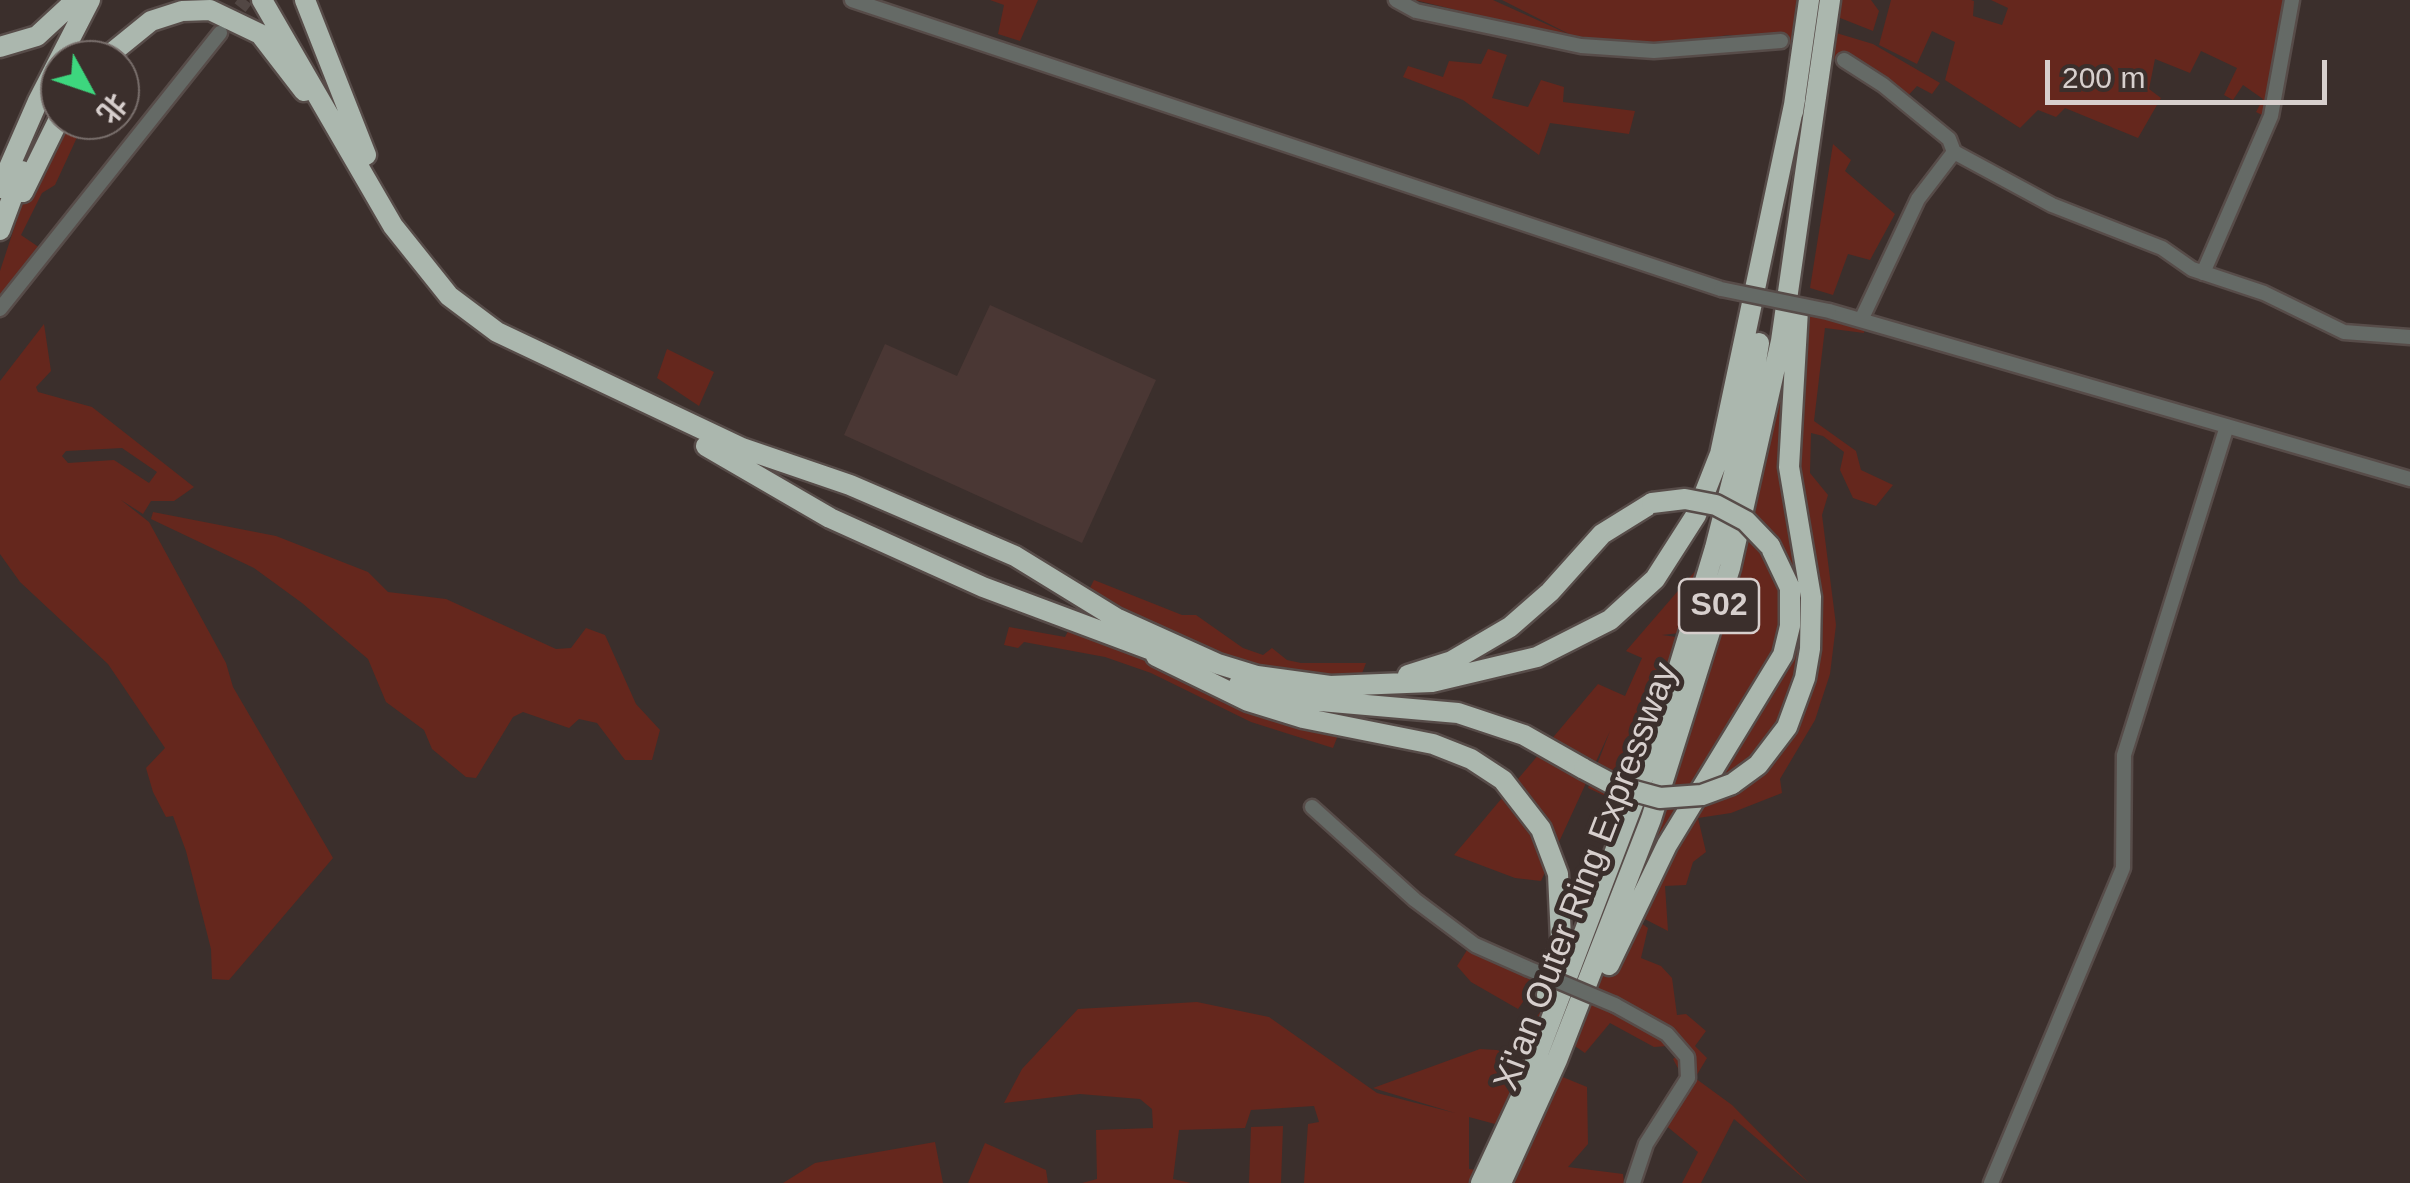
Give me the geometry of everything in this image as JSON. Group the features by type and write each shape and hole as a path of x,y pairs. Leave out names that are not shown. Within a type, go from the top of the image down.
{"highway":[{"path":"0,46 37,36 76,0"},
{"path":"0,188 38,101 90,0"},
{"path":"83,40 106,0"},
{"path":"250,0 402,260 441,304 473,331 509,353 735,460 830,518 983,587 1218,677 1277,694 1438,710 1474,718 1524,736 1616,786 1660,798 1702,795 1732,784 1758,765 1782,736 1801,690 1810,650 1811,597 1791,487 1789,420 1810,141"},
{"path":"262,0 383,210 412,252 449,296 514,342 742,448 922,515 1015,556 1116,618 1218,664 1272,679 1330,686 1432,682 1536,657 1610,620 1661,571 1696,515 1720,454 1795,100"},
{"path":"305,0 358,136 412,252"},
{"name":"Xi'an Outer Ring Expressway","path":"1480,1183 1523,1094 1611,866 1702,595 1749,404 1809,0"},
{"name":"Xi'an Outer Ring Expressway","path":"1502,1183 1556,1060 1651,820 1712,630 1764,434 1830,0"},
{"path":"129,40 152,21 182,11 210,10 260,34 304,91"},
{"path":"0,230 40,131"},
{"path":"0,250 50,140"},
{"path":"1330,686 1420,672 1478,647 1528,613 1612,526 1652,504 1685,499 1716,505 1746,521 1770,546 1784,569 1792,604 1782,655 1667,845 1620,938 1551,1096 1502,1183"},
{"path":"1128,640 1248,701 1461,754 1502,780 1533,815 1558,874 1562,939 1539,1022 1480,1183"}],"street":[{"path":"852,0 1721,289 1862,318 2410,479"},
{"path":"1396,0 1416,11 1581,46 1654,52 1781,42"},
{"path":"2204,273 2271,116 2292,0"},
{"path":"0,308 220,33"},
{"path":"1844,60 1883,85 1949,139 1954,152 2052,206 2162,248 2204,273 2264,293 2344,332 2410,338"},
{"path":"1862,318 1918,198 1954,152"},
{"path":"1991,1183 2123,868 2124,755 2227,426"},
{"path":"1312,806 1414,900 1475,945 1615,1005 1667,1034 1687,1058 1688,1078 1646,1144 1634,1183"}],"shaded area":[{"path":"990,0 1038,0 1020,41 998,34 1004,5"},
{"path":"1415,0 1493,0 1577,38 1502,0 1871,0 1879,11 1873,31 1830,14 1823,29 1873,44 1940,83 1932,94 1917,86 1903,101 1869,72 1796,45 1728,35 1653,47 1587,42"},
{"path":"1891,0 1971,0 1973,16 2002,25 2008,8 1991,0 2293,0 2272,120 2256,112 2263,99 2243,85 2233,100 2224,95 2237,68 2201,51 2190,73 2155,59 2149,89 2161,98 2138,138 2065,108 2056,117 2038,110 2020,128 1945,80 1955,42 1932,31 1917,64 1879,45"},
{"path":"1488,49 1507,55 1492,98 1528,107 1541,80 1564,87 1563,102 1635,111 1629,134 1550,123 1539,155 1463,100 1403,77 1408,66 1443,77 1449,61 1481,64"},
{"path":"52,140 76,140 55,185 42,193 21,235 43,250 0,301 0,271 21,207"},
{"path":"1833,144 1851,160 1845,171 1895,214 1870,260 1848,254 1833,295 1810,288"},
{"path":"1817,299 1867,316 1864,333 1825,328 1814,421 1856,451 1861,470 1893,485 1876,506 1853,498 1840,470 1844,452 1823,436 1811,433 1810,473 1828,495 1822,515 1836,625 1830,674 1815,720 1780,779 1782,793 1731,813 1698,818 1706,852 1693,862 1686,885 1665,886 1668,931 1600,896 1640,812 1588,788 1610,731 1541,881 1515,878 1454,855 1598,684 1625,696 1642,658 1626,651 1709,555 1680,633 1662,635 1684,638"},
{"path":"990,305 1156,380 1082,543 844,435 885,344 957,376"},
{"path":"44,324 51,371 36,387 38,392 92,407 194,487 174,501 151,501 143,514 121,500 149,522 226,663 233,687 333,858 229,980 212,979 211,949 186,851 173,816 166,817 153,792 146,768 165,748 108,664 20,582 0,554 0,381","holes":["122,448 157,472 149,483 114,460 68,463 62,456 66,451"]},
{"path":"667,349 714,372 699,406 657,378"},
{"path":"153,512 276,536 368,572 388,592 446,599 556,649 571,648 586,628 605,635 636,704 660,730 652,760 625,760 597,723 579,719 569,728 523,712 513,717 476,778 466,777 432,749 424,730 386,702 368,659 302,603 254,568 151,519"},
{"path":"1094,580 1182,615 1196,615 1243,648 1263,655 1272,648 1287,660 1301,663 1366,663 1333,748 1251,722 1151,673 1105,657 1024,642 1018,648 1004,645 1009,627 1065,637"},
{"path":"1635,919 1648,928 1641,958 1661,966 1672,978 1677,1015 1686,1014 1706,1031 1695,1046 1707,1058 1695,1078 1732,1105 1809,1183 1734,1119 1701,1183 1682,1183 1698,1152 1664,1124 1686,1083 1673,1059 1678,1055 1668,1046 1654,1047 1610,1023 1585,1053 1535,1019 1559,986 1581,1001"},
{"path":"1469,947 1514,972 1522,965 1541,976 1518,1009 1471,982 1457,966"},
{"path":"1197,1002 1269,1017 1377,1093 1455,1113 1373,1088 1480,1049 1497,1050 1587,1087 1588,1144 1568,1167 1623,1174 1624,1183 1304,1183 1308,1124 1319,1122 1314,1106 1251,1110 1245,1128 1179,1130 1173,1179 1191,1183 1082,1183 1097,1179 1096,1130 1153,1128 1152,1109 1140,1099 1080,1094 1004,1103 1022,1069 1078,1009","holes":["1469,1117 1495,1124 1498,1173 1469,1169"]},
{"path":"1283,1126 1281,1183 1249,1183 1251,1127"},
{"path":"935,1142 943,1183 783,1183 815,1163"},
{"path":"985,1143 1046,1170 1048,1183 968,1183"}],"tunnel":[{"path":"227,24 246,0"}]}
